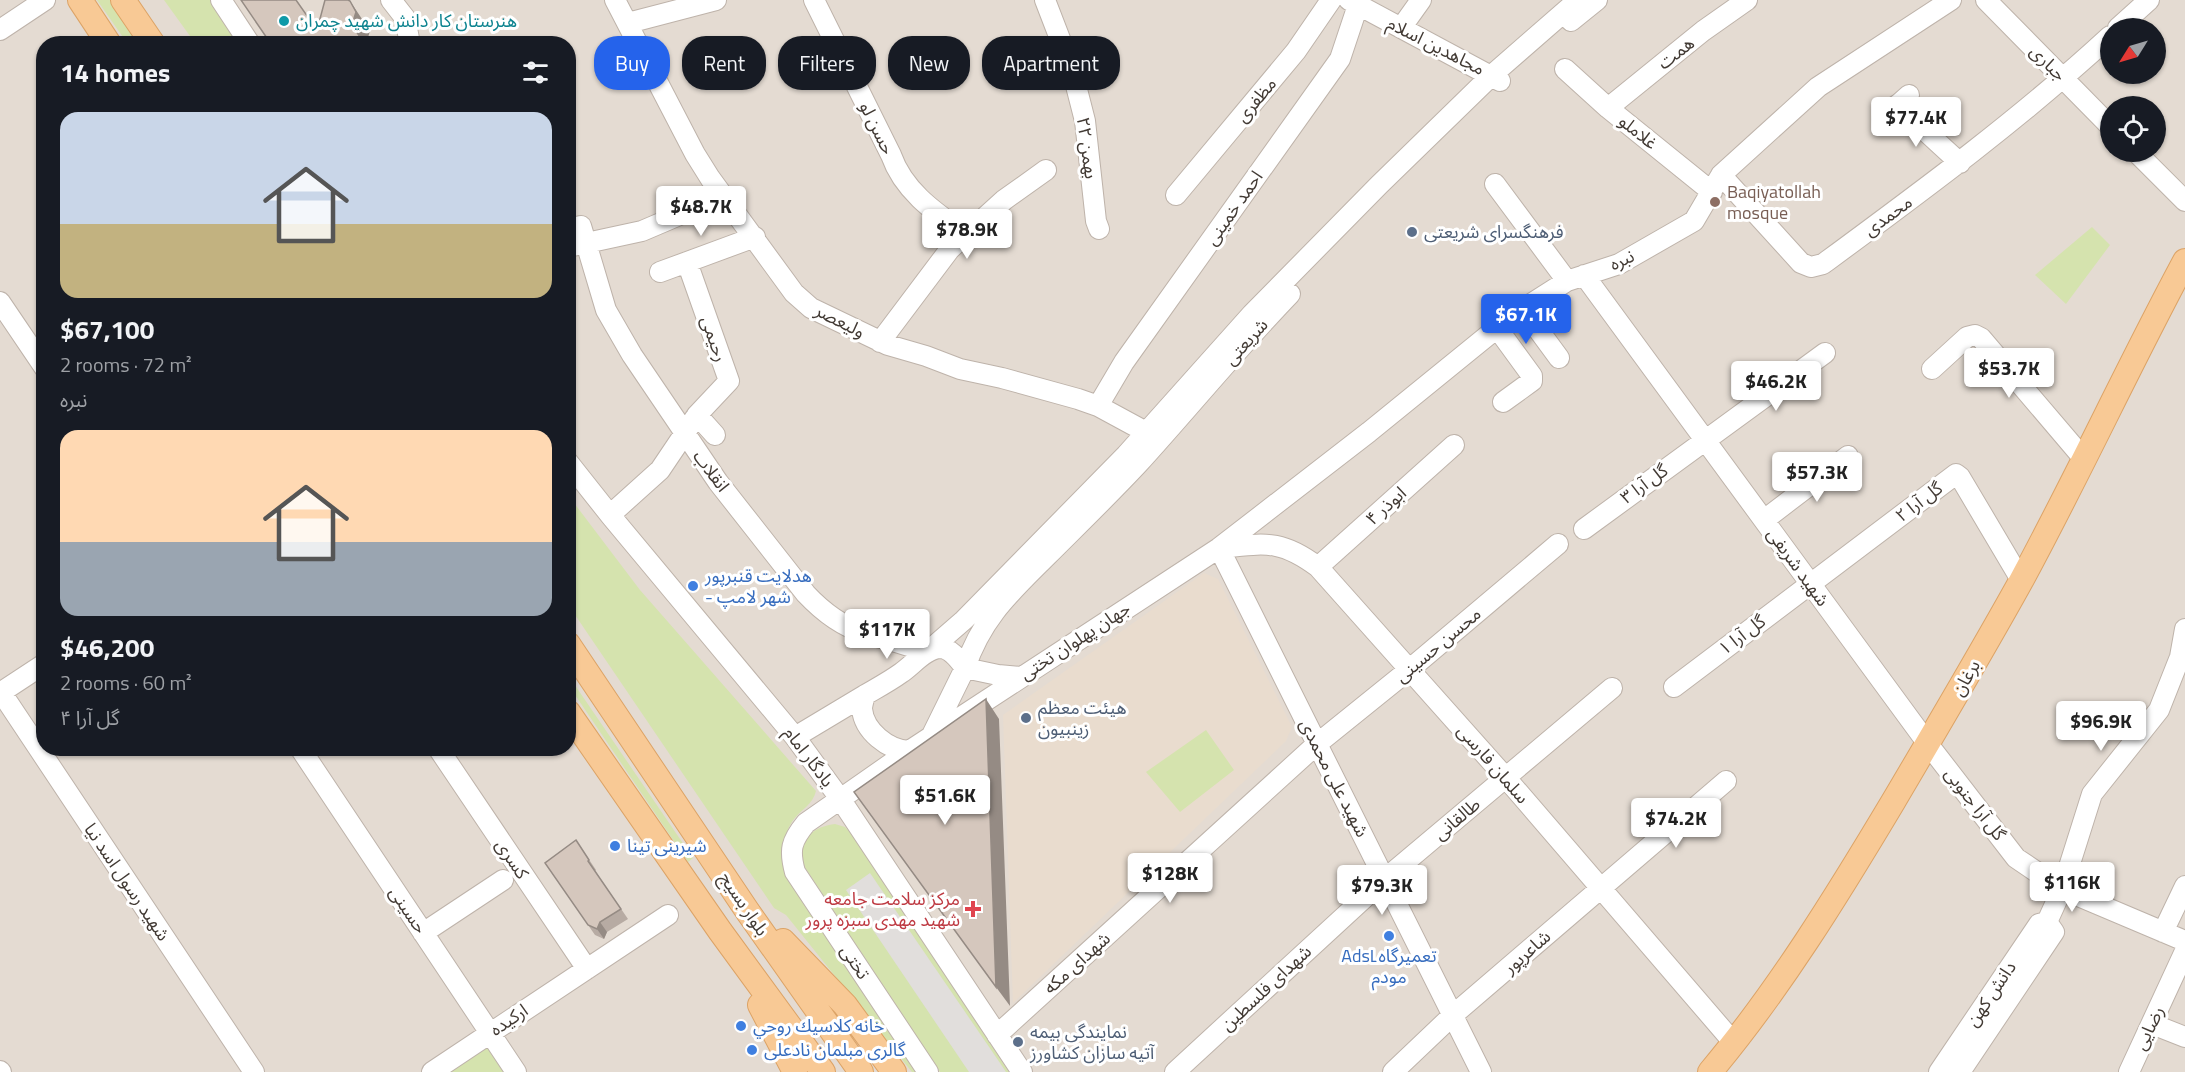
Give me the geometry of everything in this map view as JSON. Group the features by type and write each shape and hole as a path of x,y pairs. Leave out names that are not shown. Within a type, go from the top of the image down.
{"main road":[{"path":"80,0 104,36"},
{"path":"123,0 148,36"},
{"name":"برغان","path":"1710,1072 1734,1043 1839,894 1928,744 2021,580 2185,261"},
{"name":"بلوار بسیج","path":"576,656 748,912 861,1072"},
{"name":"بلوار بسیج","path":"576,724 720,931 823,1072"},
{"path":"736,892 845,1005 894,1072"},
{"path":"720,931 795,1072"}],"street":[{"path":"0,30 45,0"},
{"path":"221,0 245,36"},
{"path":"391,0 405,18 408,36"},
{"name":"ولیعصر","path":"615,0 695,154 794,293 811,308 880,342 960,369 1013,381 1098,406 1146,432"},
{"path":"628,23 716,0"},
{"name":"حسن لو","path":"814,0 897,171 921,201 967,235"},
{"name":"۲۲ بهمن","path":"1044,0 1072,70 1085,121 1096,220 1099,229"},
{"name":"مظفری","path":"1176,195 1296,51 1331,0"},
{"path":"1401,28 1421,0"},
{"name":"شریعتی","path":"795,737 901,674 964,620 1126,455 1252,314 1578,0"},
{"name":"شریعتی","path":"932,735 965,668 973,643 986,622 1009,595 1137,465 1264,320 1496,78 1538,48 1597,0"},
{"name":"همت","path":"1608,108 1703,31 1747,0"},
{"name":"نبره","path":"1219,548 1523,309 1576,278 1618,264 1694,221 1717,183 1818,87 1951,0"},
{"name":"جباری","path":"1986,0 2100,116"},
{"path":"2129,18 2149,0"},
{"name":"مجاهدین اسلام","path":"1354,2 1496,78"},
{"name":"احمد خمینی","path":"1098,406 1124,362 1340,59 1354,2"},
{"name":"محمدی","path":"1717,183 1801,263 1811,267 1822,264 1960,163 2064,79 2100,45"},
{"name":"غلاملو","path":"1565,69 1608,108 1717,183"},
{"path":"1882,119 1903,100 1960,163"},
{"path":"2146,162 2185,201"},
{"path":"880,342 950,249 1004,200 1046,170"},
{"name":"شهید شریفی","path":"1495,184 1576,278 1705,440 1928,744"},
{"path":"576,227 581,226 577,245 642,231 724,196"},
{"path":"660,272 755,237"},
{"name":"انقلاب","path":"577,245 606,310 684,435 773,553 818,607 839,622 863,633 913,646 926,653 941,648 947,650 965,668"},
{"name":"رحیمی","path":"610,516 660,470 697,415 729,381 687,262"},
{"path":"0,302 36,355"},
{"path":"1523,309 1559,358"},
{"path":"1497,328 1532,375 1532,381 1527,386 1503,402"},
{"path":"1932,369 1967,337 1976,335 1981,338 2084,459"},
{"name":"گل آرا ۳","path":"1584,529 1825,353"},
{"path":"697,415 715,435"},
{"name":"ابوذر ۴","path":"1318,567 1454,445"},
{"path":"1764,520 1848,456"},
{"name":"یادگار امام","path":"576,472 795,737 841,800 1022,1072"},
{"name":"گل آرا ۲","path":"1810,584 1956,474 1960,477 2021,580"},
{"name":"سلمان فارسی","path":"1219,548 1260,544 1285,547 1299,553 1318,567 1506,778 1734,1043"},
{"name":"محسن حسینی","path":"1317,744 1558,544"},
{"name":"جهان پهلوان تختی","path":"909,751 1219,548"},
{"name":"شهید علی محمدی","path":"1219,548 1481,1072"},
{"name":"گل آرا ۱","path":"1674,687 1810,584"},
{"name":"دانش کهن","path":"2047,922 2062,889 2092,794 2158,710 2180,657 2185,629"},
{"path":"965,668 1021,677"},
{"path":"0,693 36,669"},
{"name":"طالقانی","path":"1385,879 1612,688"},
{"name":"شهید رسول اسد نیا","path":"0,693 36,747"},
{"path":"865,695 862,710 868,724 890,747 909,751"},
{"name":"شهدای مکه","path":"997,1035 1317,744"},
{"name":"گل آرا جنوبی","path":"1928,744 2016,858 2062,889 2185,941"},
{"path":"841,800 909,751"},
{"name":"شهید رسول اسد نیا","path":"42,756 254,1072"},
{"name":"حسینی","path":"305,756 516,1072"},
{"name":"کسری","path":"443,756 587,969"},
{"name":"شاعرپور","path":"1393,1072 1453,1015 1726,781"},
{"name":"تختی","path":"841,800 806,823 798,832 792,845 795,872 928,1072"},
{"name":"شهدای فلسطین","path":"1174,1072 1385,879"},
{"path":"423,933 503,880"},
{"path":"2163,932 2185,886"},
{"name":"ارکیده","path":"432,1072 668,915"},
{"name":"دانش کهن","path":"1939,1072 2039,924 2047,922"},
{"name":"دانش کهن","path":"1960,1072 2054,932 2047,922"},
{"name":"رضایی","path":"2129,1072 2185,951"},
{"path":"2152,1024 2185,1037"}],"shaded area":[{"path":"0,0 2185,0 2185,1072 0,1072"},
{"path":"1204,573 1218,579 1292,727 1286,741 1013,1003 1003,715"},
{"path":"870,873 1006,1072 969,1072 846,890"}],"green space":[{"path":"97,0 110,0 135,36 122,36"},
{"path":"164,0 212,0 236,36 190,36"},
{"path":"2092,227 2110,245 2066,304 2035,275"},
{"path":"576,506 640,590 816,791 810,803 789,826 782,852 919,1072 912,1072 786,915 774,908 576,616"},
{"path":"576,687 693,858 688,862 576,696"},
{"path":"1206,730 1234,770 1180,812 1146,772"},
{"path":"835,824 845,827 853,835 1009,1072 940,1072 802,863 802,847 808,836 820,828"},
{"path":"488,1040 509,1072 442,1072"}],"building":[{"path":"241,0 296,0 317,30 325,0 348,0 356,12 352,25 359,36 266,36"},
{"name":"مرکز سلامت جامعه شهید مهدی سبزه پرور","path":"986,699 996,987 854,792"},
{"path":"576,840 621,909 600,922 597,929 588,925 545,863"}],"place":[{"name":"هنرستان کار دانش شهید چمران","path":"284,21"},
{"name":"Baqiyatollah mosque","path":"1715,202"},
{"name":"فرهنگسرای شریعتی","path":"1412,232"},
{"name":"هدلایت قنبرپور - شهر لامپ","path":"693,586"},
{"name":"هیئت معظم زینبیون","path":"1026,718"},
{"name":"شیرینی تینا","path":"615,846"},
{"name":"مرکز سلامت جامعه شهید مهدی سبزه پرور","path":"973,909"},
{"name":"AdsLتعمیرگاه مودم","path":"1389,936"},
{"name":"خانه كلاسيك روحي","path":"741,1026"},
{"name":"نمایندگی بیمه آتیه سازان کشاورز","path":"1018,1042"},
{"name":"گالری مبلمان نادعلی","path":"752,1050"}]}
